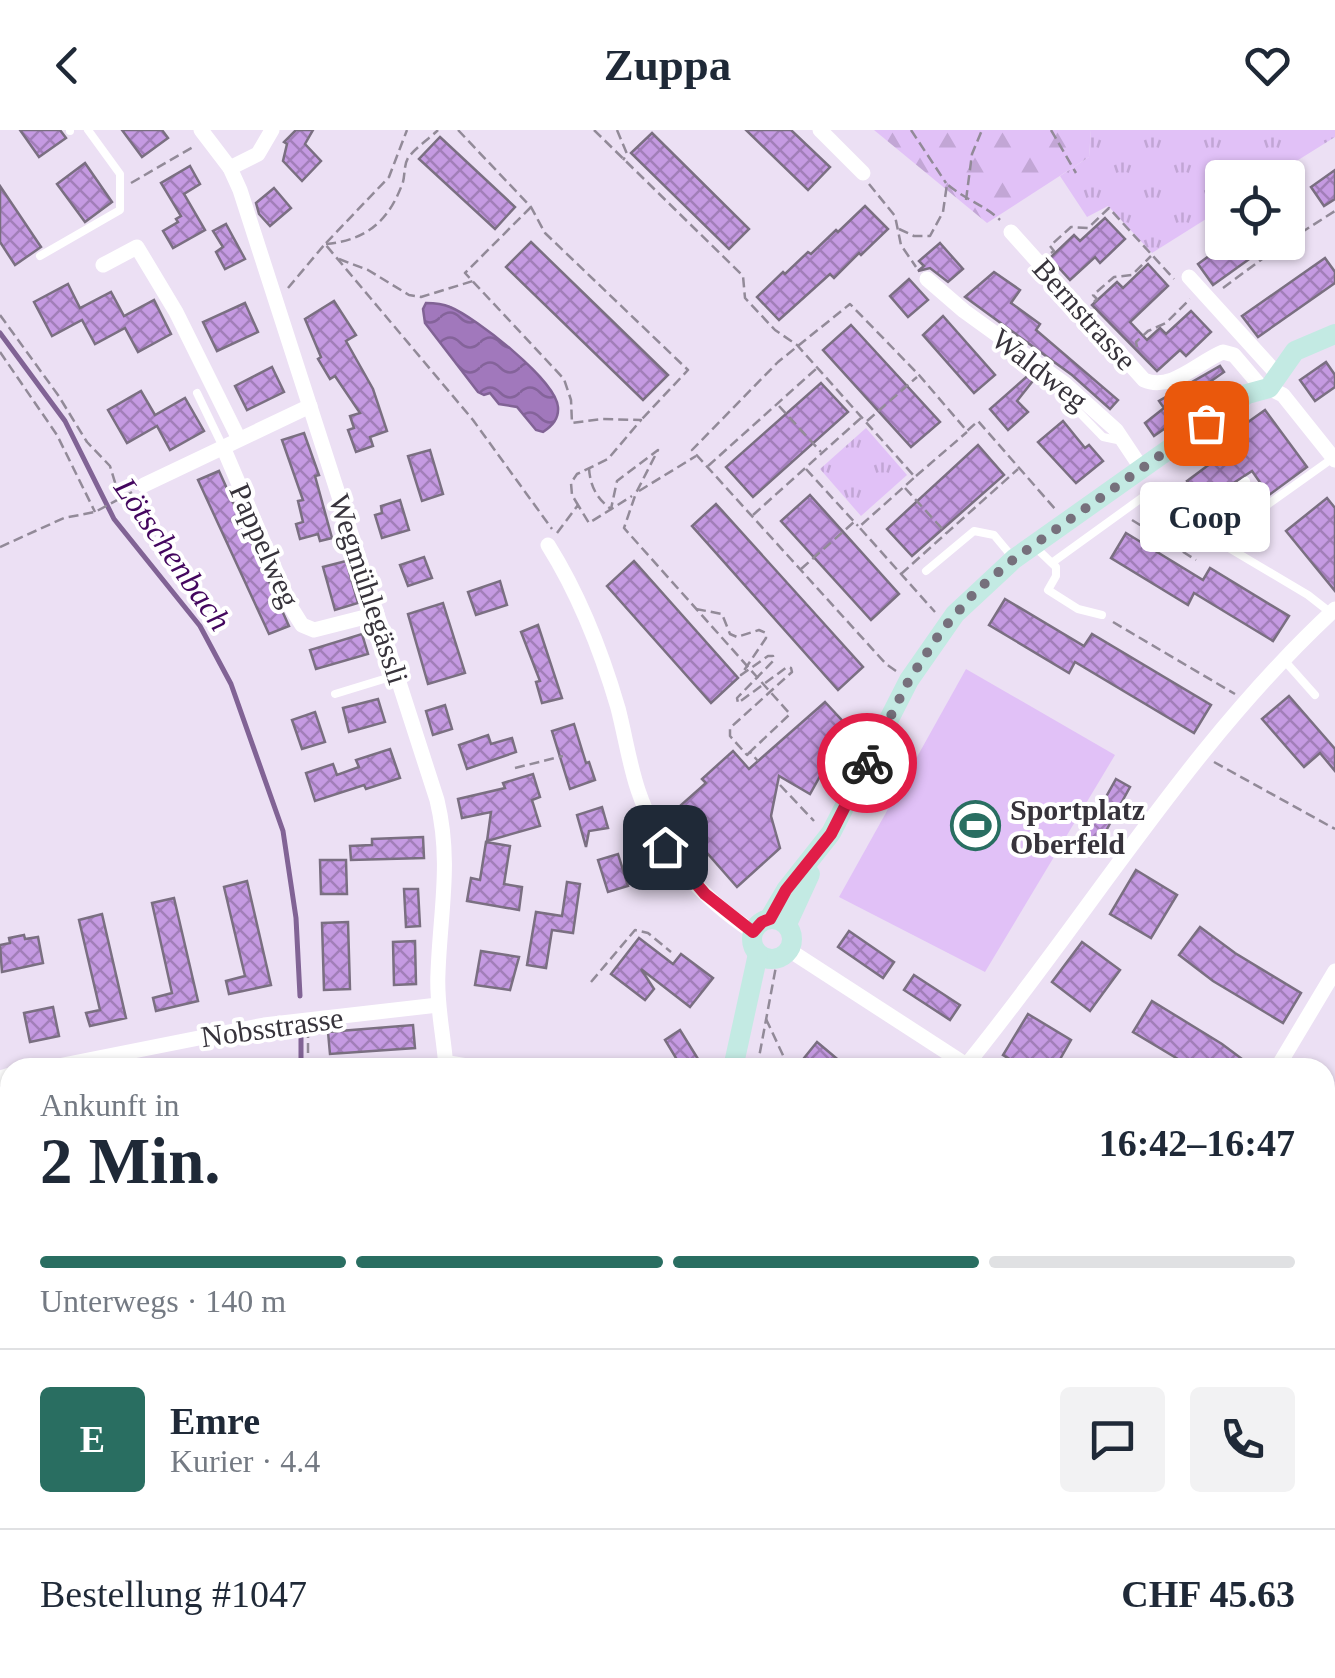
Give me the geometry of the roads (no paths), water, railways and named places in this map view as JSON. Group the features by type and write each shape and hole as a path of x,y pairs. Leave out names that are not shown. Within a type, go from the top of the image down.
{"main road":[{"path":"774,956 752,943 770,925 786,890 820,849 909,680 942,630 976,591 1033,545 1269,383 1295,351 1335,334"},
{"path":"737,1058 774,956 793,940 770,925"},
{"path":"749,1058 774,956"}],"street":[{"path":"230,168 258,154 272,130"},
{"path":"820,130 864,173"},
{"name":"Wegmühlegässli","path":"204,134 230,168 240,190 437,800 445,839 446,900 438,958 438,1006 445,1058"},
{"name":"Bernstrasse","path":"1011,232 1144,380 1156,386 1168,383 1223,352 1269,383"},
{"name":"Pappelweg","path":"103,265 137,247 176,312 239,440"},
{"name":"Waldweg","path":"927,279 964,311 1065,384 1116,430 1142,469"},
{"path":"1192,286 1334,459"},
{"name":"Pappelweg","path":"144,485 310,406"},
{"name":"Pappelweg","path":"223,447 302,625 318,630 377,614"},
{"path":"552,539 597,643 639,793 655,830 677,864 705,894 770,925"},
{"path":"973,1058 1200,754 1245,700 1333,611"},
{"path":"774,956 953,1058"},
{"path":"1283,1058 1335,971"},
{"name":"Nobsstrasse","path":"95,1058 194,1037 438,1006"}],"lane":[{"path":"40,256 120,210 120,174 88,130"},
{"path":"196,393 223,447"},
{"path":"1070,404 1103,436 1124,442"},
{"path":"1218,540 1334,459"},
{"path":"1188,522 1246,481"},
{"path":"1053,562 1144,497 1333,611"},
{"path":"926,571 974,531 994,535 1014,559"},
{"path":"1033,545 1053,562 1056,576 1048,590 1078,609 1102,615"},
{"path":"1284,659 1315,695"},
{"path":"334,694 397,675"}],"water":[{"path":"426,303 462,313 530,366 554,395 558,411 552,425 543,432 536,430 517,407 499,404 490,393 478,392 425,323"}],"waterway":[{"name":"Lötschenbach","path":"0,333 65,421 114,519 200,626 231,684 283,831 296,918 300,996"},
{"name":"Lötschenbach","path":"301,1033 301,1058"}],"place":[{"name":"Coop","path":"1206,423"},
{"name":"Sportplatz Oberfeld","path":"975,826"}]}
